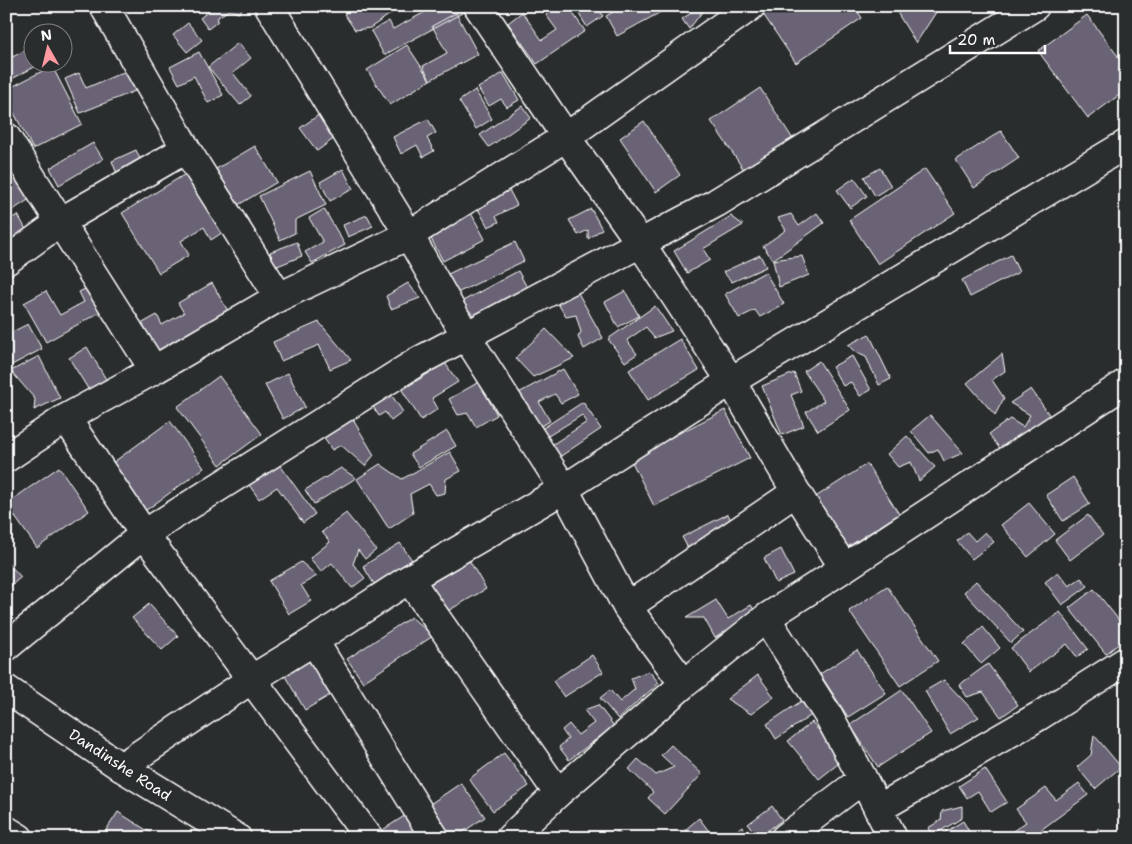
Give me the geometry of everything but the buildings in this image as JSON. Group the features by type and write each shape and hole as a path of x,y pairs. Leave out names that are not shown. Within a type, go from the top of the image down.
{"street":[{"path":"104,6 186,149 279,297"},
{"path":"269,6 408,235 466,336 564,489 627,607 684,684"},
{"path":"6,458 66,418 154,370 279,297 408,235 566,138 752,6"},
{"path":"6,647 144,534 409,367 716,203 1035,6"},
{"path":"490,11 566,138 641,244 731,381 796,492 844,568"},
{"path":"6,137 154,370"},
{"path":"121,767 252,679 409,579 564,489 731,381 1126,144"},
{"path":"6,261 60,222 186,149"},
{"path":"510,838 558,793 684,684 766,618 1126,383"},
{"path":"66,418 144,534 369,838"},
{"path":"627,607 796,492"},
{"path":"409,579 558,793"},
{"path":"766,618 830,718 864,779 893,838"},
{"path":"314,641 435,838"},
{"path":"878,809 1039,716 1126,661"},
{"name":"Dandinshe Road","path":"6,689 224,835"},
{"path":"784,838 864,779"},
{"path":"6,830 19,838"}]}
